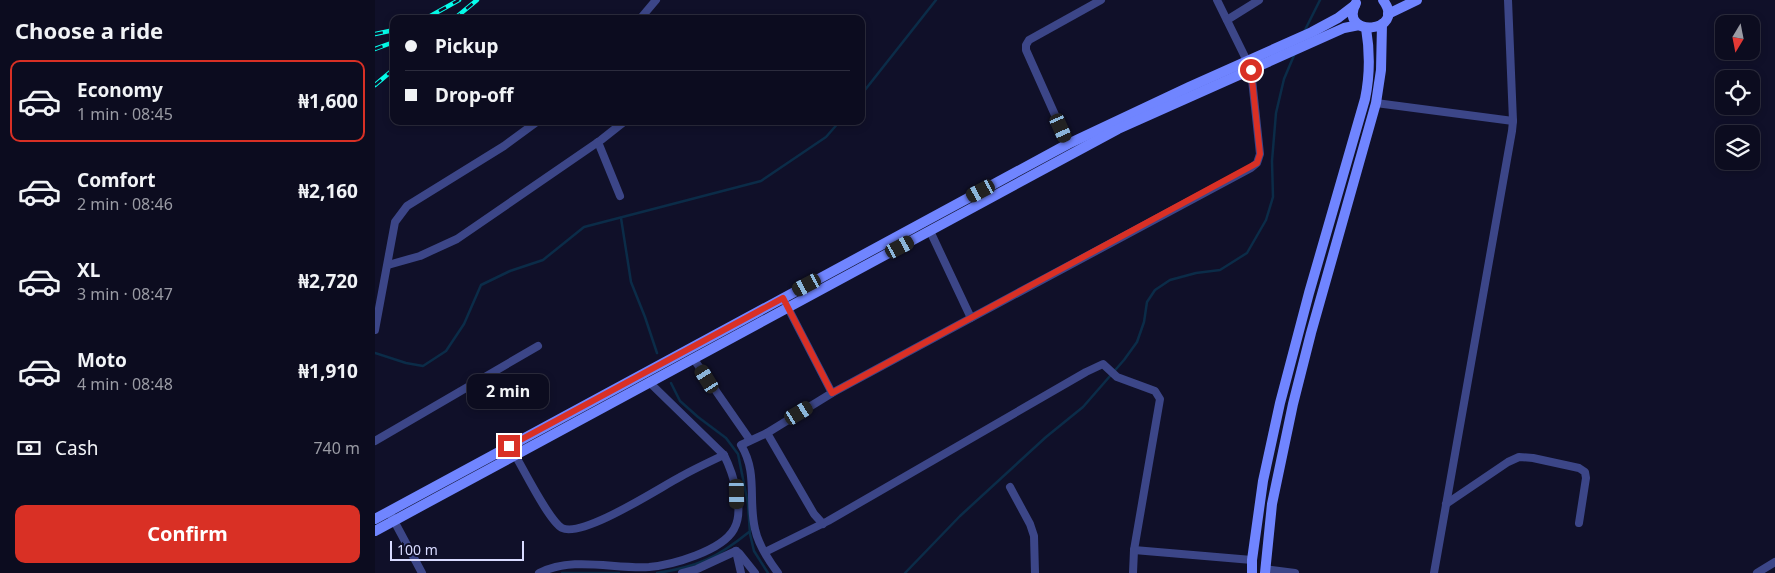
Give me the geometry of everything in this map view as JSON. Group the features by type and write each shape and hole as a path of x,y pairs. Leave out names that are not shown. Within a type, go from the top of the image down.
{"main road":[{"path":"1383,0 1388,14"},
{"path":"1265,571 1272,504 1293,404 1311,333 1376,103 1381,70 1382,24 1388,14 1417,0"},
{"path":"1356,3 1354,18 1363,26 1372,29 1382,24"},
{"path":"375,519 785,303 930,231 1117,129 1249,66 1296,38 1338,18 1356,3"},
{"path":"375,531 693,358 785,303 1068,144 1189,86 1291,52 1344,28 1363,26"},
{"path":"1252,573 1252,560 1263,481 1280,403 1309,293 1365,99 1369,55 1363,26"}],"street":[{"path":"643,15 656,0"},
{"path":"1068,144 1026,50 1026,45 1029,40 1101,0"},
{"path":"778,573 757,538 754,528 751,472 741,445 767,433 832,393 1257,163 1260,154 1249,66 1217,0"},
{"path":"1227,20 1259,0"},
{"path":"1434,573 1513,121 1508,0"},
{"path":"1376,103 1513,121"},
{"path":"375,330 395,222 407,206 504,146 532,125"},
{"path":"388,264 420,256 457,239 620,125"},
{"path":"598,142 620,196"},
{"path":"930,231 971,318"},
{"path":"785,303 832,393"},
{"path":"375,441 538,346"},
{"path":"693,358 750,440"},
{"path":"765,552 823,524 1086,372 1104,364 1117,376 1155,391 1160,398 1134,550 1133,573"},
{"path":"539,573 570,564 648,567 675,563 705,552 721,542 735,528 737,520 736,486 725,455 649,382"},
{"path":"767,433 814,514 823,524"},
{"path":"515,454 549,515 561,527 571,530 610,516 725,455"},
{"path":"1446,504 1508,462 1519,457 1533,458 1579,468 1585,472 1587,478 1579,524"},
{"path":"1010,487 1030,524 1034,536 1035,573"},
{"path":"389,511 422,573"},
{"path":"1134,550 1252,560"},
{"path":"682,573 697,569 732,551 739,552 755,573"},
{"path":"736,551 741,573"},
{"path":"1757,573 1775,562"},
{"path":"1265,571 1295,573"}],"waterway":[{"path":"865,90 936,0"},
{"path":"1304,32 1320,0"},
{"path":"905,573 960,516 1046,437 1083,407 1124,360 1137,342 1144,322 1147,302 1155,290 1170,280 1196,273 1220,270 1247,253 1266,220 1273,197 1272,161 1276,113 1284,79 1295,53"},
{"path":"375,353 406,363 423,366 446,351 464,324 481,285 510,271 543,260 584,227 761,181 826,137 836,125"},
{"path":"621,218 631,282 657,353"},
{"path":"671,383 680,401 726,438 738,454 748,504 750,534 754,551 768,573"},
{"path":"657,573 684,568 706,560 727,549 749,532"},
{"path":"562,573 619,573"}],"railway":[{"path":"432,15 459,0"},
{"path":"459,15 477,0"},
{"path":"375,34 390,31"},
{"path":"375,49 390,43"},
{"path":"375,85 390,72"}],"route":[{"path":"509,446 783,298 832,393 1251,168 1257,163 1260,154 1251,70"}]}
